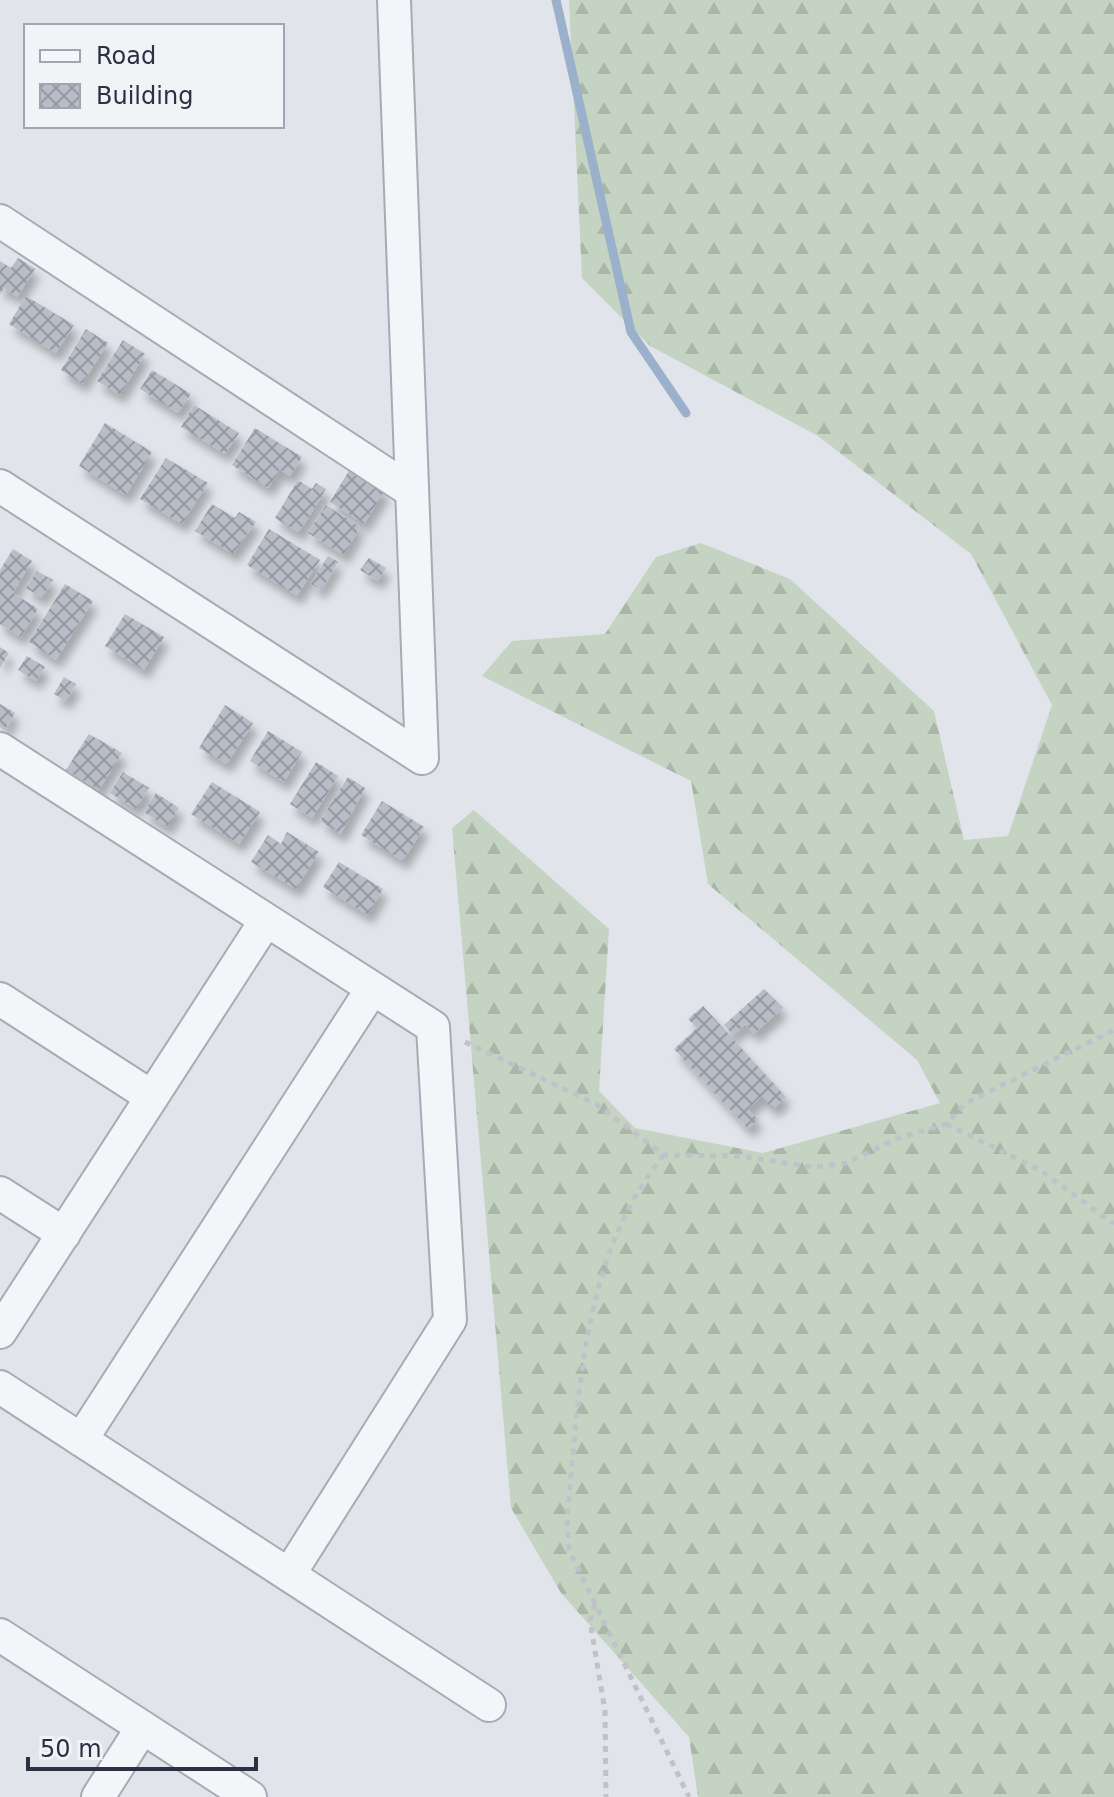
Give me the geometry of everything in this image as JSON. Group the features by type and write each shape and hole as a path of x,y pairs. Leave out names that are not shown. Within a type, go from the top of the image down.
{"street":[{"path":"0,486 422,758 394,0"},
{"path":"0,221 410,490"},
{"path":"0,749 265,922 433,1027 450,1320 290,1573"},
{"path":"0,1332 265,922"},
{"path":"81,1440 372,989"},
{"path":"0,999 152,1097"},
{"path":"0,1193 64,1234"},
{"path":"0,1387 489,1705"},
{"path":"0,1635 250,1797"},
{"path":"98,1797 142,1728"}],"path":[{"path":"433,1027 596,1104 664,1155 705,1153 812,1167 837,1166 896,1139 946,1124 966,1103 1114,1030"},
{"path":"946,1124 1040,1170 1114,1224"},
{"path":"664,1155 632,1200 604,1264 593,1301 567,1517 569,1550 689,1797"},
{"path":"595,1603 590,1621 605,1711 606,1797"}],"green space":[{"path":"569,0 1114,0 1114,1797 698,1797 689,1737 561,1593 511,1508 452,828 474,810 609,929 599,1091 635,1128 763,1153 940,1103 917,1060 708,884 691,781 482,676 512,641 605,634 656,557 701,543 790,579 934,711 964,840 1008,836 1052,705 971,554 818,436 650,346 582,278"}],"building":[{"path":"18,258 35,269 17,297 4,288 0,295 0,261 11,268"},
{"path":"26,296 74,325 56,353 9,324"},
{"path":"86,329 108,343 82,384 61,370"},
{"path":"123,340 145,354 120,395 97,381"},
{"path":"152,370 191,394 178,413 140,389"},
{"path":"194,405 239,433 225,454 181,427"},
{"path":"105,423 152,452 126,495 79,466"},
{"path":"255,428 302,457 290,476 280,470 268,488 232,465"},
{"path":"166,458 208,483 182,524 140,499"},
{"path":"350,469 385,490 364,524 330,502"},
{"path":"298,480 312,489 316,483 326,489 299,533 275,518"},
{"path":"212,504 235,518 239,512 256,522 233,554 195,531"},
{"path":"326,505 360,527 344,555 308,533"},
{"path":"269,529 320,560 297,596 247,565"},
{"path":"13,549 32,561 13,593 38,609 21,637 0,624 0,570"},
{"path":"328,556 338,562 321,590 311,584"},
{"path":"369,558 386,568 378,581 360,570"},
{"path":"37,571 53,580 42,598 26,588"},
{"path":"65,584 93,601 56,660 29,642"},
{"path":"125,614 164,637 144,670 105,646"},
{"path":"0,647 9,653 0,668"},
{"path":"27,656 45,667 36,681 18,670"},
{"path":"64,677 76,684 66,701 54,694"},
{"path":"0,704 15,713 5,730 0,727"},
{"path":"225,705 253,723 227,764 199,748"},
{"path":"268,731 302,752 284,782 250,761"},
{"path":"89,734 122,753 99,790 66,770"},
{"path":"316,762 338,776 312,818 290,804"},
{"path":"123,772 149,788 136,809 110,793"},
{"path":"348,777 365,788 341,834 320,821"},
{"path":"212,782 260,812 239,844 191,814"},
{"path":"156,793 179,808 167,827 144,812"},
{"path":"382,801 424,827 403,861 361,835"},
{"path":"287,832 319,852 296,889 251,862 268,835 281,844"},
{"path":"339,862 383,889 368,915 323,887"},
{"path":"764,989 783,1008 754,1034 745,1024 733,1035 724,1025"},
{"path":"703,1006 786,1097 773,1109 762,1096 748,1109 758,1120 748,1129 674,1049 697,1028 688,1019"}],"waterway":[{"path":"556,0 631,332 686,413"}]}
